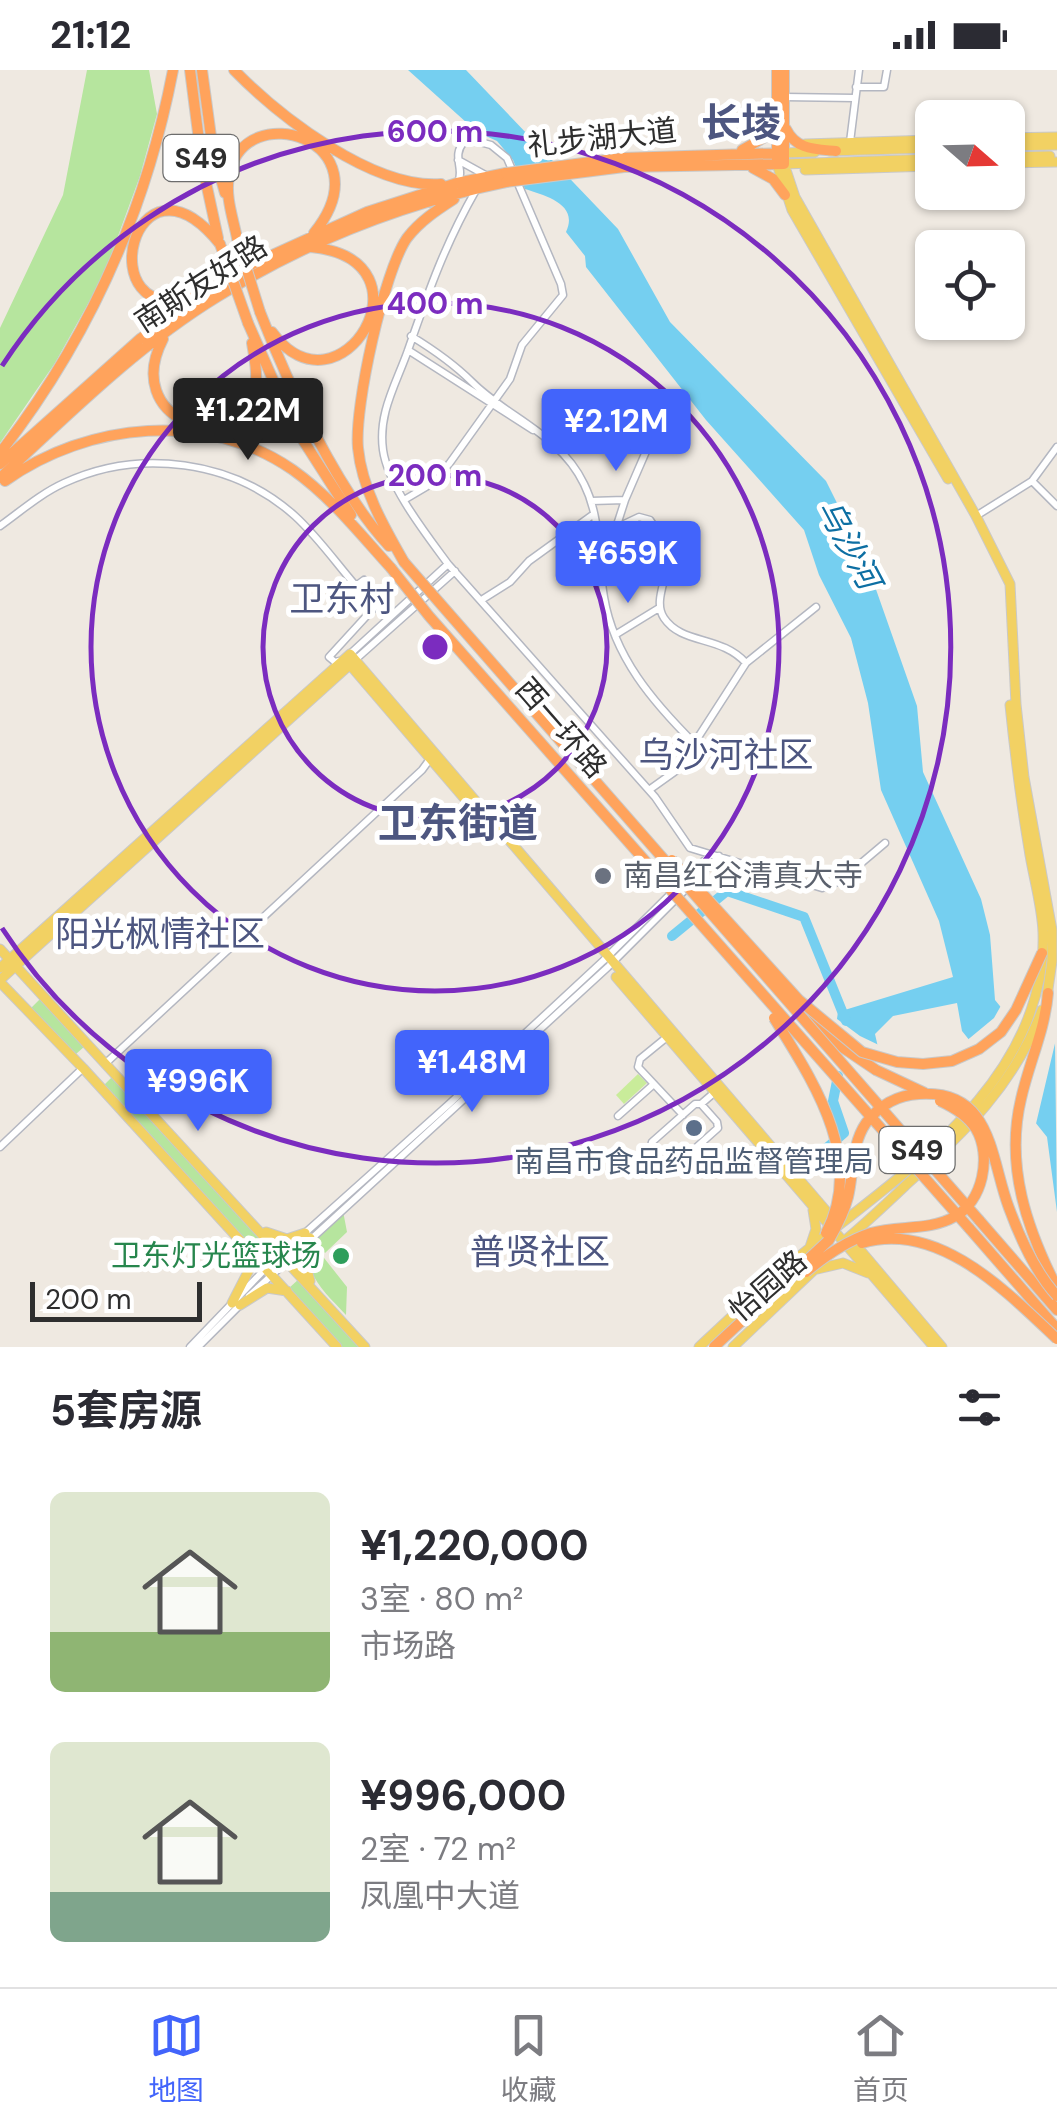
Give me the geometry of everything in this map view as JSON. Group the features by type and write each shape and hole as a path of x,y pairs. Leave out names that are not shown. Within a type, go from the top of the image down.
{"highway":[{"path":"0,454 64,362 104,287 147,176 172,70"},
{"name":"西一环路","path":"190,70 202,164 220,244 248,323 292,423 340,500 429,616 1057,1329"},
{"name":"西一环路","path":"202,70 213,151 260,312 278,359 376,531 1057,1310"},
{"path":"234,70 256,93 365,168 400,181 466,188"},
{"path":"780,70 784,98 780,116 765,137 739,159 766,174 790,196"},
{"path":"780,70 780,158"},
{"path":"780,116 791,139 836,156"},
{"path":"236,238 228,190 231,166 246,146 279,132 308,139 319,147 332,168 336,187 332,208 311,242 344,254 368,277 374,310 359,341 350,350 330,358 300,355 282,345 260,312"},
{"name":"礼步湖大道","path":"466,188 506,178 623,163 780,158"},
{"name":"礼步湖大道","path":"466,188 488,176 506,178"},
{"path":"404,562 366,483 358,451 359,410 394,260 419,224 466,188"},
{"name":"南斯友好路","path":"0,464 140,339 246,266 466,188"},
{"path":"205,293 172,300 150,293 134,275 130,249 140,228 151,218 173,210 198,220 220,244"},
{"name":"南斯友好路","path":"0,482 78,406 165,334 214,298 311,242"},
{"path":"165,334 153,366 156,392 174,417 203,427 231,421 246,410 253,397 255,366 248,323"},
{"path":"0,482 49,454 110,435 156,430 202,434 265,454 293,470 340,512 391,568"},
{"path":"621,812 661,849 838,1045 876,1070 956,1109 976,1129 984,1158 976,1193 958,1216 937,1224 873,1232 842,1245 789,1283 714,1347"},
{"path":"799,1000 862,1052 897,1062 952,1061 979,1049 1001,1032 1016,1010 1042,953"},
{"path":"1048,992 1046,1015 1020,1102 1016,1142 1020,1199 1034,1242 1057,1288"},
{"path":"760,996 817,1091 831,1124 838,1156 840,1185 829,1229 789,1283"},
{"path":"724,1347 829,1240 848,1197 857,1139 876,1110 904,1097 939,1094 967,1107 982,1123 1008,1206 1028,1250 1057,1296"},
{"path":"789,1283 845,1249 868,1241 915,1241 940,1249 970,1266 1013,1298 1057,1339"}],"main road":[{"path":"1025,137 1057,136"},
{"path":"798,144 915,141"},
{"path":"1025,146 1057,145"},
{"name":"礼步湖大道","path":"780,158 915,149"},
{"path":"836,156 794,180 790,196 976,516 1004,569 1012,598 1022,758 1052,930 1048,992 1030,1044 993,1093"},
{"name":"礼步湖大道","path":"836,156 915,161"},
{"path":"780,158 790,196 999,570 1006,600 1014,750 1043,930 1038,982 1020,1039 993,1093"},
{"path":"1025,160 1057,159"},
{"path":"806,170 915,163"},
{"path":"350,659 430,759 810,1197 934,1347"},
{"path":"350,659 714,1092 810,1197 842,1209 868,1204"},
{"path":"338,1347 0,981 13,963 350,659"},
{"path":"0,949 365,1347"},
{"path":"0,968 13,963"},
{"path":"26,1008 41,994"},
{"name":"怡园路","path":"698,1347 993,1093"},
{"name":"怡园路","path":"733,1347 946,1149 993,1093"},
{"path":"808,1250 816,1229 810,1197"},
{"path":"872,1271 867,1238 876,1213"},
{"path":"246,1216 278,1238 308,1235 304,1266 320,1296"},
{"path":"236,1304 249,1270 238,1236"},
{"path":"814,1270 844,1264 872,1271 942,1347"},
{"path":"236,1304 267,1288 289,1292"}],"street":[{"path":"850,144 859,70"},
{"path":"856,88 884,88 887,70"},
{"path":"784,98 855,98"},
{"path":"404,500 426,487 450,464 510,379 522,345 560,301 563,290 504,154 491,145 472,140 460,146 458,159 466,188 387,400 383,452 404,500 448,564 649,790 690,848 822,888 840,881 886,843"},
{"path":"458,159 488,176"},
{"path":"411,336 465,373 495,402"},
{"path":"408,350 495,402 535,430 570,462 591,501 599,536 604,597 615,635 640,683 695,744"},
{"path":"616,528 654,433"},
{"path":"976,516 1032,481 1057,447"},
{"path":"0,526 63,483 110,469 136,464 192,466 239,479 293,514 356,586 364,580 384,598 329,657 335,662 350,659 455,570"},
{"path":"1032,481 1057,506"},
{"path":"591,501 625,500"},
{"path":"483,600 594,514"},
{"path":"599,536 644,517 650,520 662,538 668,564 659,608 673,628 692,638 724,645 746,663"},
{"path":"350,659 448,564"},
{"path":"615,635 659,608"},
{"path":"649,790 677,770 746,663 816,608"},
{"path":"106,1063 430,759"},
{"path":"190,1347 607,962 715,855"},
{"path":"667,1037 638,1063 682,1115"},
{"path":"0,1147 83,1068"},
{"path":"618,1116 654,1084"},
{"path":"701,1104 718,1128 670,1170 666,1169 650,1146 694,1104 701,1104 714,1092"},
{"path":"198,1347 236,1304"}],"green space":[{"path":"87,70 149,70 157,114 140,176 103,277 55,363 0,443 0,328 63,195"},
{"path":"40,999 85,1046 76,1054 31,1008"},
{"path":"638,1074 647,1083 624,1104 616,1095"},
{"path":"112,1077 261,1237 252,1247 102,1087"},
{"path":"343,1211 347,1232 325,1253 313,1240"},
{"path":"313,1244 347,1287 346,1315 313,1274"},
{"path":"299,1279 359,1347 342,1347 289,1288"}],"water":[{"name":"乌沙河","path":"408,70 466,70 618,229 670,322 826,481 866,561 917,706 923,772 981,899 990,935 995,1000 1004,1011 1055,1040 1057,1212 1047,1137 962,1031 957,1003 893,1016 875,1034 882,1065 828,1079 838,1012 953,977 939,921 881,790 868,703 851,638 819,575 804,530 706,420 586,267 585,256 566,232 569,222 564,208 551,198 525,189 513,160 497,141 477,132"}],"pier":[{"path":"1003,1002 1057,1035 1035,1128 965,1042 994,1018"},
{"path":"833,1016 883,1047 887,1068 825,1083"}],"waterway":[{"path":"672,936 727,891 804,917 846,1021"},
{"path":"822,1152 844,1133 833,1101 838,1076"}],"place":[{"name":"南昌红谷清真大寺","path":"603,876"},
{"name":"南昌市食品药品监督管理局","path":"694,1128"},
{"name":"卫东灯光篮球场","path":"341,1256"}],"district":[{"name":"长堎","path":"741,123"},
{"name":"卫东村","path":"342,599"},
{"name":"乌沙河社区","path":"726,755"},
{"name":"卫东街道","path":"458,823"},
{"name":"阳光枫情社区","path":"160,934"},
{"name":"普贤社区","path":"540,1252"}]}
